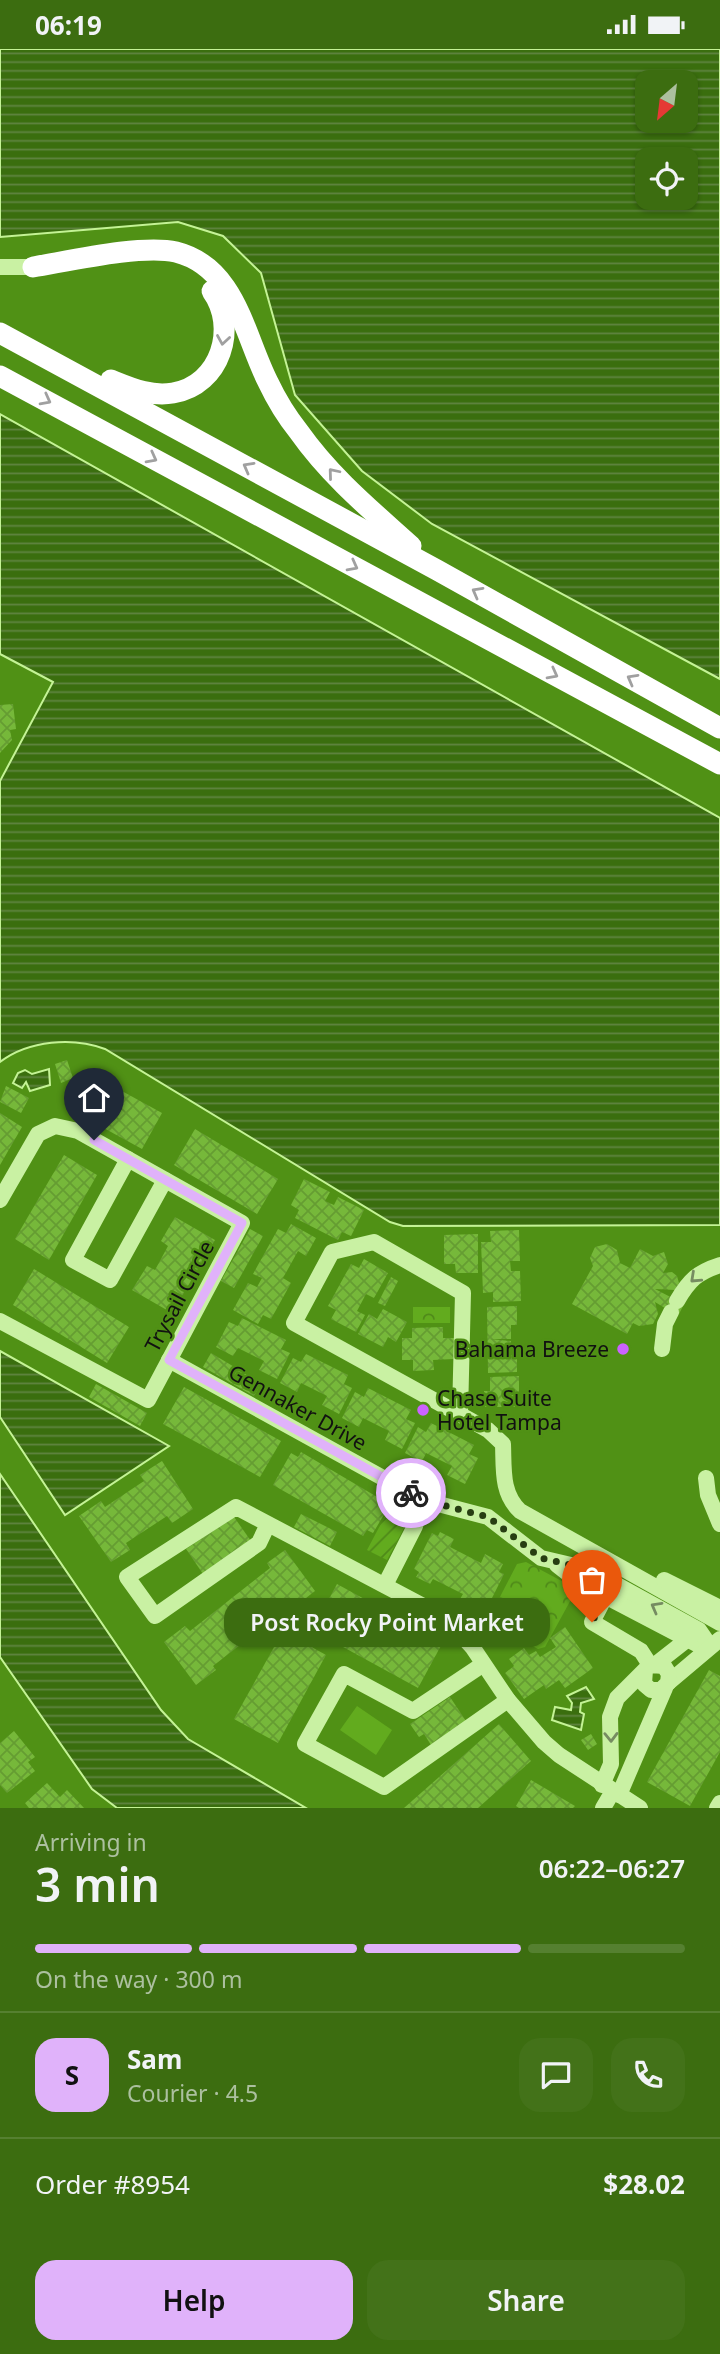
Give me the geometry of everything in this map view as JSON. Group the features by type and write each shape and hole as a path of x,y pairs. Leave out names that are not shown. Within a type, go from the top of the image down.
{"highway":[{"path":"33,267 151,251 174,252 200,261 224,283 268,381 298,432 343,485 437,570"},
{"path":"33,267 155,265 181,268 197,276 211,289 224,319 222,348 214,365 197,383 175,393 143,391 42,355"},
{"path":"0,333 437,570 720,728"},
{"path":"0,376 720,764"}],"street":[{"path":"0,267 33,267"},
{"name":"Trysail Circle","path":"0,1200 38,1134 55,1126 78,1131 242,1223 148,1400 0,1321"},
{"path":"128,1159 73,1260 110,1280 165,1180"},
{"path":"460,1414 463,1293 374,1243 332,1252 294,1323 460,1414 500,1439 503,1444 505,1489 512,1503 520,1511 719,1616 650,1667 617,1699 610,1717 611,1790"},
{"path":"662,1349 665,1324 690,1280 701,1271 720,1265"},
{"name":"Gennaker Drive","path":"169,1360 423,1500 488,1517 527,1550 555,1564 588,1569 609,1589 712,1645"},
{"path":"706,1478 708,1495 720,1524"},
{"path":"385,1585 415,1526 423,1500"},
{"path":"268,1524 259,1543 155,1616 127,1577 236,1507 446,1618 473,1648 482,1665 508,1699 559,1755 640,1808"},
{"path":"609,1589 592,1622 641,1651 650,1667"},
{"path":"650,1667 643,1679 647,1688 656,1691 667,1686 712,1645"},
{"path":"482,1665 413,1711 344,1674 304,1744 384,1787 508,1699"},
{"path":"603,1808 667,1686 667,1670 650,1667"},
{"path":"717,1808 720,1803"}],"green space":[{"path":"413,1307 450,1307 450,1323 413,1323"},
{"path":"392,1503 412,1513 387,1560 367,1550"},
{"path":"526,1562 571,1586 574,1594 545,1647 538,1649 487,1622 517,1564"},
{"path":"357,1706 392,1730 376,1755 340,1730"}],"shaded area":[{"path":"0,49 720,49 720,679 432,524 362,471 295,395 261,273 223,236 178,222 0,237"},
{"path":"0,414 720,818 720,1225 403,1226 390,1222 105,1049 79,1043 51,1043 24,1049 0,1062 0,781 53,682 0,654"},
{"path":"49,1069 50,1085 30,1091 26,1082 22,1088 13,1083 18,1073 25,1070 32,1074"},
{"path":"0,1351 169,1446 65,1515 0,1417"},
{"path":"0,1474 161,1710 188,1739 306,1808 117,1808 92,1789 0,1657"},
{"path":"586,1687 594,1699 581,1703 580,1712 584,1714 581,1730 552,1720 555,1707 571,1710 572,1703 567,1696"}],"building":[{"path":"13,704 16,729 10,730 12,740 0,753 0,705"},
{"path":"67,1060 73,1078 61,1083 55,1064"},
{"path":"89,1073 162,1113 142,1149 69,1109"},
{"path":"6,1086 29,1098 21,1113 0,1102"},
{"path":"0,1113 22,1127 0,1165"},
{"path":"195,1129 278,1179 257,1214 174,1165"},
{"path":"64,1155 97,1175 49,1260 15,1239"},
{"path":"304,1179 330,1192 325,1201 334,1205 338,1197 364,1210 351,1236 342,1232 338,1240 295,1218 299,1210 291,1205"},
{"path":"175,1217 215,1240 172,1313 132,1290 147,1266 155,1270 168,1246 161,1241"},
{"path":"291,1224 316,1238 306,1256 298,1251 283,1278 291,1283 271,1319 263,1315 258,1324 233,1310 248,1283 257,1287 262,1278 253,1274 278,1229 286,1233"},
{"path":"250,1229 263,1236 234,1288 221,1281"},
{"path":"519,1230 520,1261 510,1261 511,1271 520,1271 521,1301 493,1302 493,1292 483,1293 481,1242 491,1242 490,1231"},
{"path":"478,1234 478,1273 456,1273 455,1264 444,1264 444,1235"},
{"name":"Bahama Breeze","path":"607,1244 617,1250 620,1263 630,1268 640,1249 653,1256 664,1252 668,1264 663,1273 672,1272 679,1283 675,1290 655,1289 684,1304 678,1316 655,1302 658,1314 653,1324 639,1326 633,1323 627,1334 572,1304 593,1266 590,1258 595,1247"},
{"path":"364,1259 388,1273 374,1298 366,1294 357,1311 365,1315 356,1332 331,1319 336,1310 328,1306 351,1264 359,1268"},
{"path":"34,1269 129,1327 107,1363 13,1305"},
{"path":"391,1277 398,1281 385,1306 378,1303"},
{"path":"517,1306 517,1325 511,1325 511,1339 490,1339 511,1341 511,1355 517,1355 517,1372 488,1373 487,1307"},
{"path":"383,1309 407,1322 396,1342 388,1337 383,1347 358,1334 369,1314 377,1319"},
{"path":"242,1318 286,1340 281,1349 290,1353 277,1379 259,1370 264,1361 238,1348 233,1356 216,1347 229,1322 238,1326"},
{"path":"443,1327 443,1338 454,1338 454,1359 433,1360 434,1370 413,1371 413,1360 402,1360 402,1338 412,1338 412,1328"},
{"path":"211,1353 261,1383 254,1396 203,1367"},
{"path":"306,1354 348,1375 344,1384 352,1388 339,1414 322,1405 327,1396 301,1383 297,1392 280,1383 293,1358 301,1362"},
{"path":"519,1376 519,1395 515,1395 515,1407 484,1407 484,1391 490,1391 490,1377"},
{"path":"96,1384 147,1413 140,1426 89,1397"},
{"path":"184,1387 281,1441 260,1477 163,1424"},
{"path":"368,1388 411,1410 406,1419 415,1423 402,1449 385,1440 389,1431 363,1418 359,1427 342,1418 355,1392 364,1397"},
{"path":"431,1423 474,1445 469,1454 478,1458 465,1484 447,1475 452,1466 426,1453 422,1462 405,1453 418,1427 426,1432"},
{"path":"301,1452 384,1501 383,1505 388,1508 373,1533 367,1530 363,1536 273,1485 291,1453 298,1457"},
{"path":"162,1461 193,1509 172,1523 167,1516 126,1543 130,1550 111,1562 79,1516 101,1501 105,1507 144,1481 140,1475"},
{"path":"301,1514 337,1532 330,1546 294,1527"},
{"path":"234,1517 251,1541 203,1574 186,1549"},
{"path":"440,1532 454,1539 450,1547 481,1563 485,1554 503,1564 499,1572 504,1574 488,1606 482,1603 479,1609 460,1599 463,1594 433,1579 430,1584 416,1577 419,1572 414,1569 432,1533 438,1536"},
{"path":"285,1550 315,1591 297,1605 295,1602 213,1666 216,1670 196,1685 164,1642 185,1626 190,1631 270,1568 267,1563"},
{"path":"337,1584 443,1642 418,1688 312,1630"},
{"path":"565,1627 593,1668 565,1688 559,1680 546,1689 544,1685 524,1699 505,1673 514,1666 509,1659 524,1648 529,1655 536,1651 540,1657 556,1647 550,1638"},
{"path":"283,1631 326,1655 278,1743 234,1719"},
{"path":"709,1670 720,1676 720,1752 690,1806 647,1782"},
{"path":"450,1697 466,1721 431,1745 424,1734 419,1737 410,1724"},
{"path":"499,1724 531,1761 478,1808 404,1808"},
{"path":"14,1731 35,1757 28,1762 35,1771 7,1793 0,1785 0,1743"},
{"path":"591,1734 597,1744 588,1750 581,1740"},
{"path":"531,1780 575,1806 519,1808 516,1806"},
{"path":"47,1783 60,1797 67,1790 84,1808 29,1808 25,1803"}],"way so far":[{"path":"411,1493 423,1500 461,1507 488,1517 527,1550 541,1558 555,1564 588,1569 613,1583 592,1622"}],"place":[{"name":"Bahama Breeze","path":"623,1349"},
{"name":"Chase Suite Hotel Tampa","path":"423,1410"},
{"name":"Post Rocky Point Market","path":"592,1622"}],"route":[{"path":"94,1140 242,1223 169,1360 411,1493"}]}
